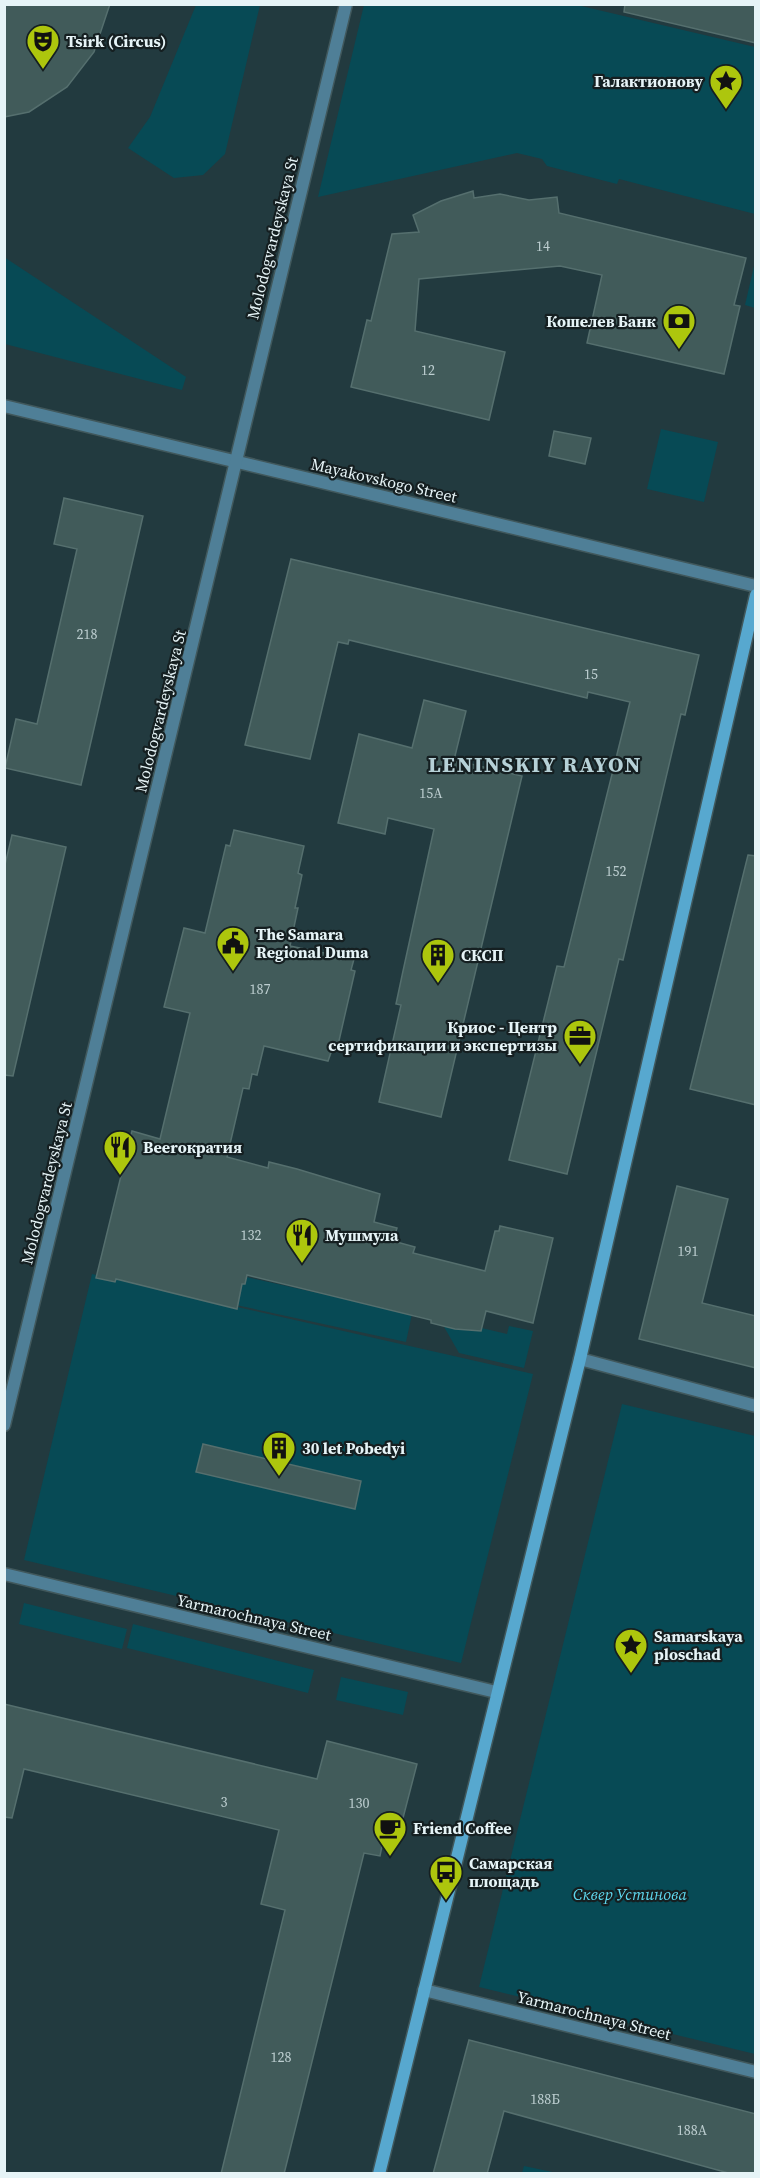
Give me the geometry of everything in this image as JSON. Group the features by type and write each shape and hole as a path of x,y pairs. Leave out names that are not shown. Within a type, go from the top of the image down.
{"street":[{"name":"Molodogvardeyskaya St","path":"4,1425 238,462 346,4"},
{"name":"Mayakovskogo Street","path":"4,406 756,586"},
{"path":"379,2174 496,1692 580,1359 756,595"},
{"path":"580,1359 756,1406"},
{"name":"Yarmarochnaya Street","path":"4,1574 496,1692"},
{"name":"Yarmarochnaya Street","path":"424,1990 756,2072"}],"green space":[{"path":"196,5 260,5 225,154 203,175 174,178 128,148 150,117"},
{"path":"364,5 577,5 755,47 755,214 619,179 617,184 547,166 542,159 517,153 318,197"},
{"path":"4,257 186,377 182,390 5,344"},
{"path":"756,262 755,308 745,305"},
{"path":"661,429 718,442 704,502 647,489"},
{"path":"92,1274 533,1374 461,1663 24,1560"},
{"path":"242,1276 412,1314 406,1342 236,1305"},
{"path":"439,1318 507,1334 509,1326 533,1331 524,1368 459,1353"},
{"name":"Сквер Устинова","path":"622,1404 755,1436 755,2054 479,1987"},
{"path":"24,1603 127,1629 122,1649 19,1624"},
{"path":"133,1624 314,1670 308,1693 127,1648"},
{"path":"341,1677 408,1692 403,1715 336,1700"},
{"path":"524,2166 557,2173 522,2173"}],"building":[{"name":"Tsirk (Circus)","path":"4,4 110,4 94,52 67,87 29,112 4,117"},
{"path":"625,4 756,4 756,43 624,12"},
{"path":"473,191 474,198 500,194 529,200 557,197 559,213 746,258 734,305 740,306 724,374 587,343 602,275 560,266 419,279 415,331 505,352 489,420 351,387 367,320 371,321 392,234 419,232 413,215 441,201"},
{"path":"554,431 591,438 585,464 549,456"},
{"path":"64,498 143,516 81,785 5,768 16,719 37,724 77,549 54,544"},
{"path":"291,559 699,655 685,715 681,714 623,960 619,959 567,1174 509,1160 557,966 564,967 630,702 588,692 587,698 349,640 348,644 338,642 310,759 245,745"},
{"path":"424,700 466,711 454,760 522,776 441,1117 379,1102 401,1005 396,1004 434,829 388,818 385,834 338,823 359,734 412,748"},
{"path":"234,830 304,846 298,873 302,875 295,908 298,908 290,946 354,959 351,970 355,971 338,1045 334,1044 328,1061 264,1046 257,1075 252,1074 249,1089 243,1088 227,1157 268,1168 269,1162 380,1194 374,1222 397,1228 393,1241 415,1247 413,1253 485,1271 495,1231 499,1231 500,1226 553,1238 533,1323 486,1311 481,1331 455,1329 431,1323 431,1320 247,1275 245,1284 242,1284 237,1309 116,1279 115,1282 96,1278 132,1131 160,1139 190,1013 164,1007 184,928 205,933 226,845 230,846"},
{"path":"12,835 66,847 13,1076 4,1075 4,869"},
{"path":"748,855 756,856 756,1105 690,1089"},
{"path":"677,1186 728,1199 702,1303 756,1316 756,1368 639,1339"},
{"name":"30 let Pobedyi","path":"203,1444 361,1481 355,1509 196,1472"},
{"path":"4,1704 317,1779 327,1741 417,1764 396,1845 383,1841 380,1856 364,1853 284,2174 221,2174 285,1910 261,1904 279,1830 24,1769 12,1818 4,1817"},
{"path":"469,2040 756,2114 756,2174 732,2174 504,2111 487,2174 433,2174"}],"place":[{"name":"Tsirk (Circus)","path":"43,70"},
{"name":"Галактионову","path":"726,110"},
{"name":"Кошелев Банк","path":"679,350"},
{"name":"The Samara Regional Duma","path":"233,972"},
{"name":"СКСП","path":"438,984"},
{"name":"Криос - Центр сертификации и экспертизы","path":"580,1065"},
{"name":"Beerократия","path":"120,1176"},
{"name":"Мушмула","path":"302,1264"},
{"name":"30 let Pobedyi","path":"279,1477"},
{"name":"Samarskaya ploschad","path":"631,1674"},
{"name":"Friend Coffee","path":"390,1857"},
{"name":"Самарская площадь","path":"446,1901"}],"district":[{"name":"LENINSKIY RAYON","path":"535,764"}]}
